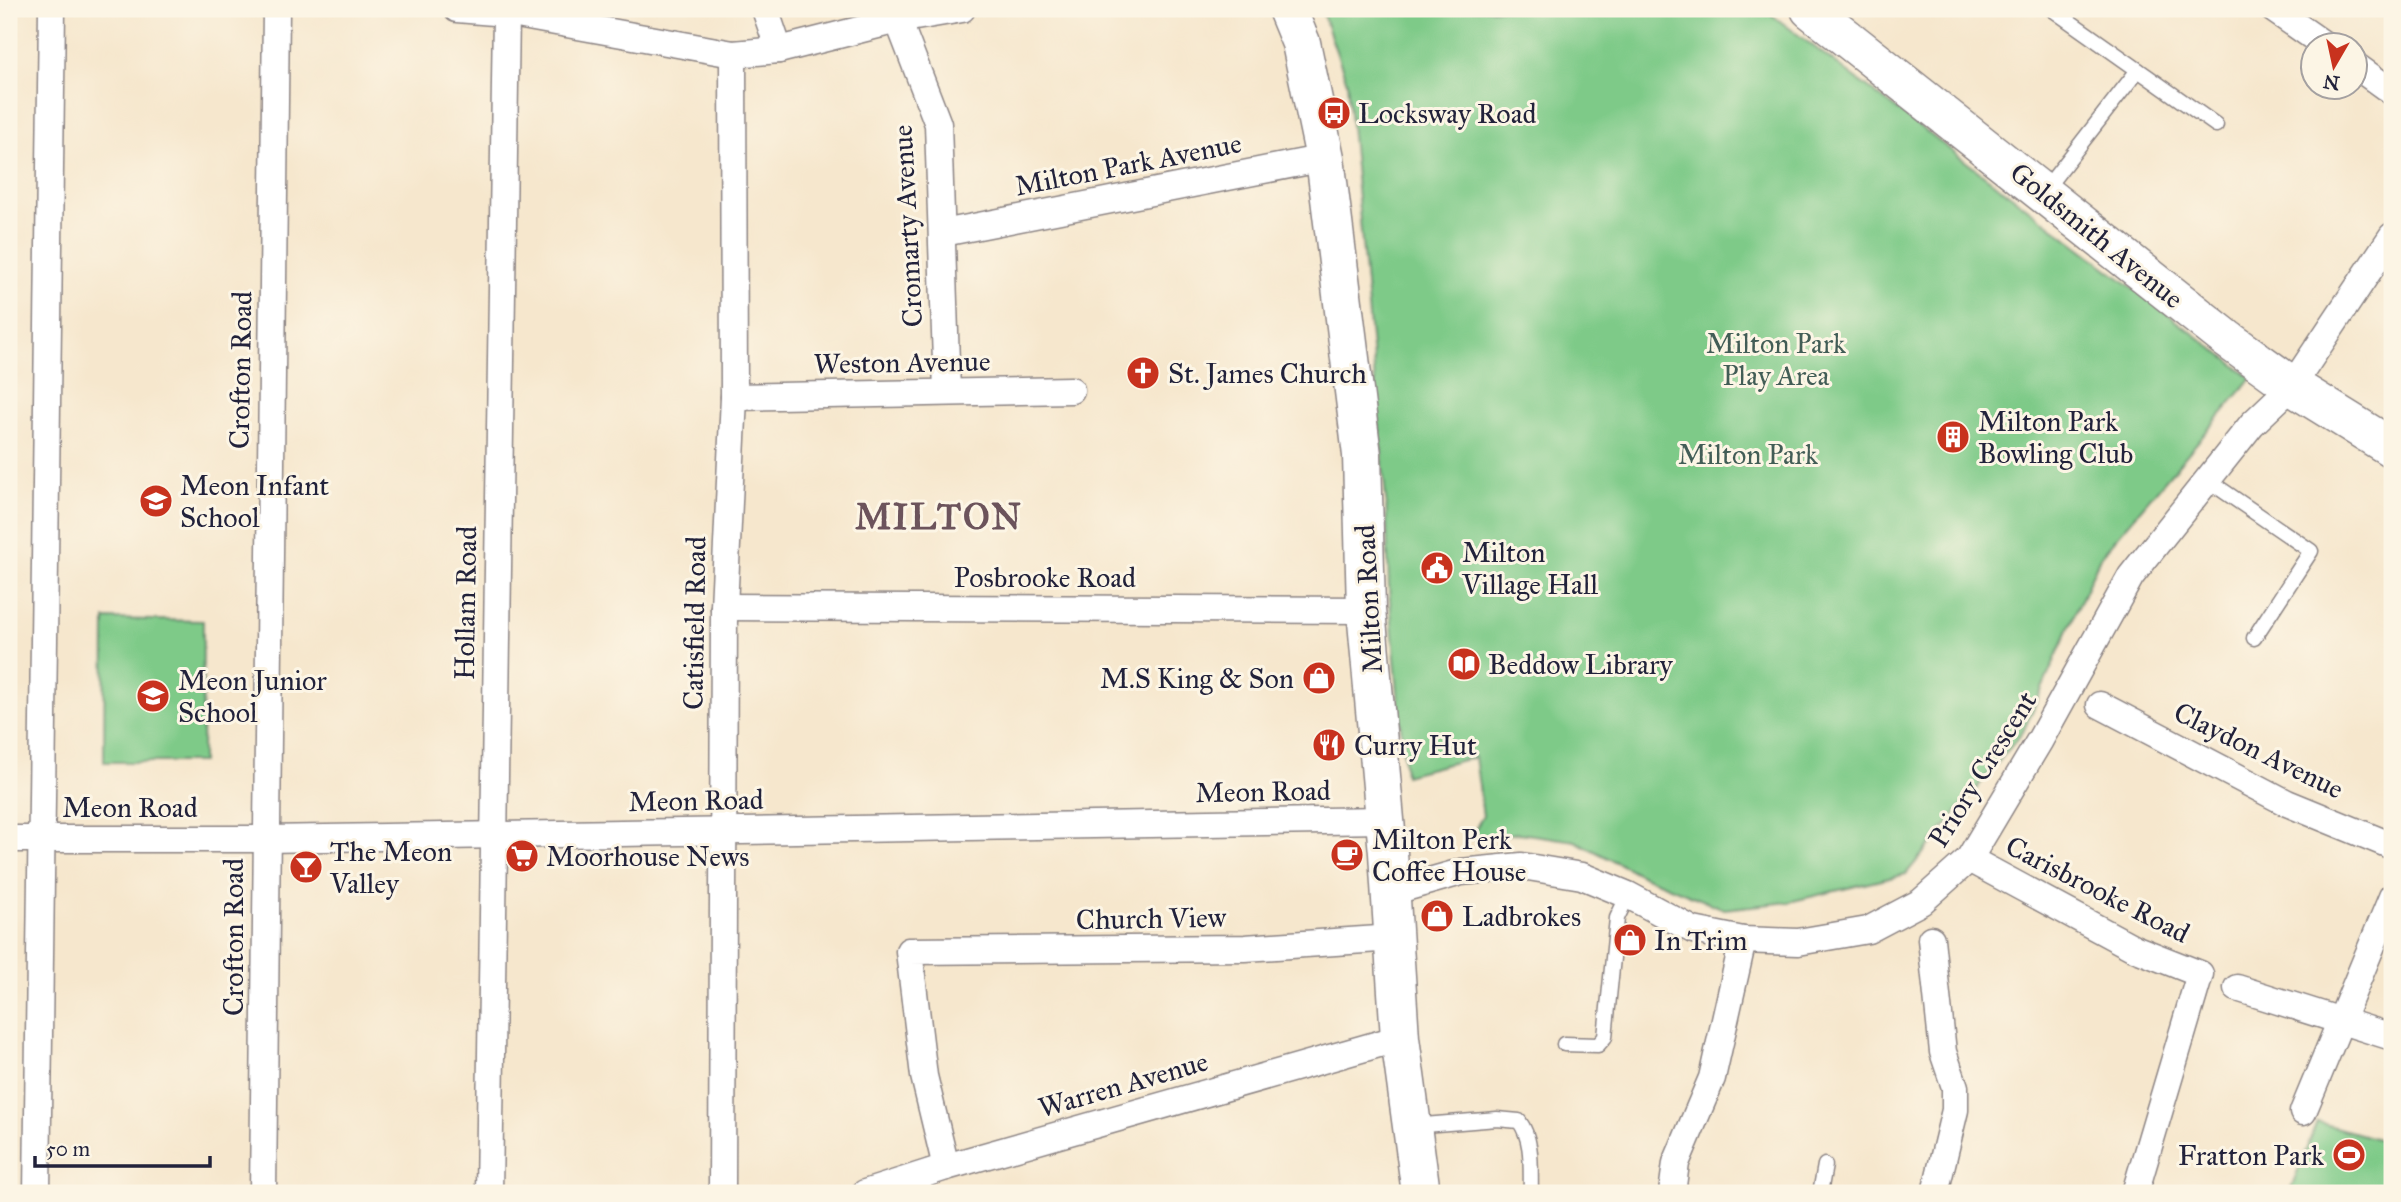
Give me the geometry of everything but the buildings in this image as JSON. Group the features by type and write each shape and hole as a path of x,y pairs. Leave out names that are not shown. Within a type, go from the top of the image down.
{"main road":[{"name":"Milton Road","path":"1287,9 1301,43 1325,158 1362,454 1366,610 1391,892 1400,1038 1421,1193"},
{"name":"Goldsmith Avenue","path":"1810,9 2227,339 2292,386 2392,448"}],"street":[{"path":"37,1193 52,9"},
{"name":"Crofton Road","path":"263,1193 276,9"},
{"path":"765,9 779,50"},
{"path":"481,10 733,54 779,50 898,20 962,9"},
{"path":"2273,9 2306,32"},
{"name":"Hollam Road","path":"481,10 493,835 489,1193"},
{"name":"Cromarty Avenue","path":"898,20 938,124 947,392"},
{"name":"Catisfield Road","path":"722,1193 724,607 734,397 733,54"},
{"path":"2370,76 2392,92"},
{"name":"Milton Park Avenue","path":"943,233 1325,158"},
{"name":"Priory Crescent","path":"1391,892 1461,872 1522,866 1582,876 1628,895 1693,930 1742,940 1798,942 1868,930 1920,902 1969,859 2040,740 2131,576 2252,424 2292,386 2392,236"},
{"name":"Weston Avenue","path":"734,397 1071,390"},
{"name":"Posbrooke Road","path":"724,607 1366,610"},
{"name":"Claydon Avenue","path":"2100,705 2287,803 2392,846"},
{"name":"Meon Road","path":"9,839 266,839 1385,820"},
{"name":"Carisbrooke Road","path":"1969,859 2134,948 2200,974 2135,1193"},
{"path":"2303,1112 2392,897"},
{"name":"Church View","path":"946,1167 925,1076 909,951 1245,948 1394,938"},
{"path":"1931,939 1943,1052 1955,1087 1955,1110 1935,1193"},
{"path":"1672,1193 1676,1163 1712,1078 1742,940"},
{"path":"2237,988 2392,1038"},
{"name":"Warren Avenue","path":"864,1193 946,1167 1400,1038"}],"lane":[{"path":"2052,9 2216,125"},
{"path":"2043,191 2138,70"},
{"path":"2206,479 2311,551 2254,638"},
{"path":"1564,1044 1598,1045 1605,1037 1617,918 1628,895"},
{"path":"1410,1127 1497,1119 1520,1121 1526,1130 1530,1148 1531,1193"},
{"path":"1820,1193 1825,1165"}],"green space":[{"name":"Milton Park","path":"1321,9 1764,9 2252,378 2100,557 2023,732 1906,874 1789,902 1724,909 1641,875 1575,841 1519,833 1469,839 1483,816 1475,757 1405,775 1389,589 1386,499 1347,82"},
{"path":"105,619 203,621 202,762 104,762"},
{"name":"Fratton Park","path":"2317,1122 2392,1143 2392,1193 2289,1193"}],"place":[{"name":"Locksway Road","path":"1334,113"},
{"name":"St. James Church","path":"1143,373"},
{"name":"Milton Park Bowling Club","path":"1953,437"},
{"name":"Meon Infant School","path":"156,501"},
{"name":"Milton Village Hall","path":"1437,568"},
{"name":"Beddow Library","path":"1464,664"},
{"name":"M.S King & Son","path":"1319,678"},
{"name":"Meon Junior School","path":"153,696"},
{"name":"Curry Hut","path":"1329,745"},
{"name":"Milton Perk Coffee House","path":"1347,855"},
{"name":"Moorhouse News","path":"522,856"},
{"name":"The Meon Valley","path":"306,867"},
{"name":"Ladbrokes","path":"1437,916"},
{"name":"In Trim","path":"1630,940"},
{"name":"Fratton Park","path":"2349,1155"}],"district":[{"name":"MILTON","path":"939,517"}],"park label":[{"name":"Milton Park Play Area","path":"1776,359"}]}
